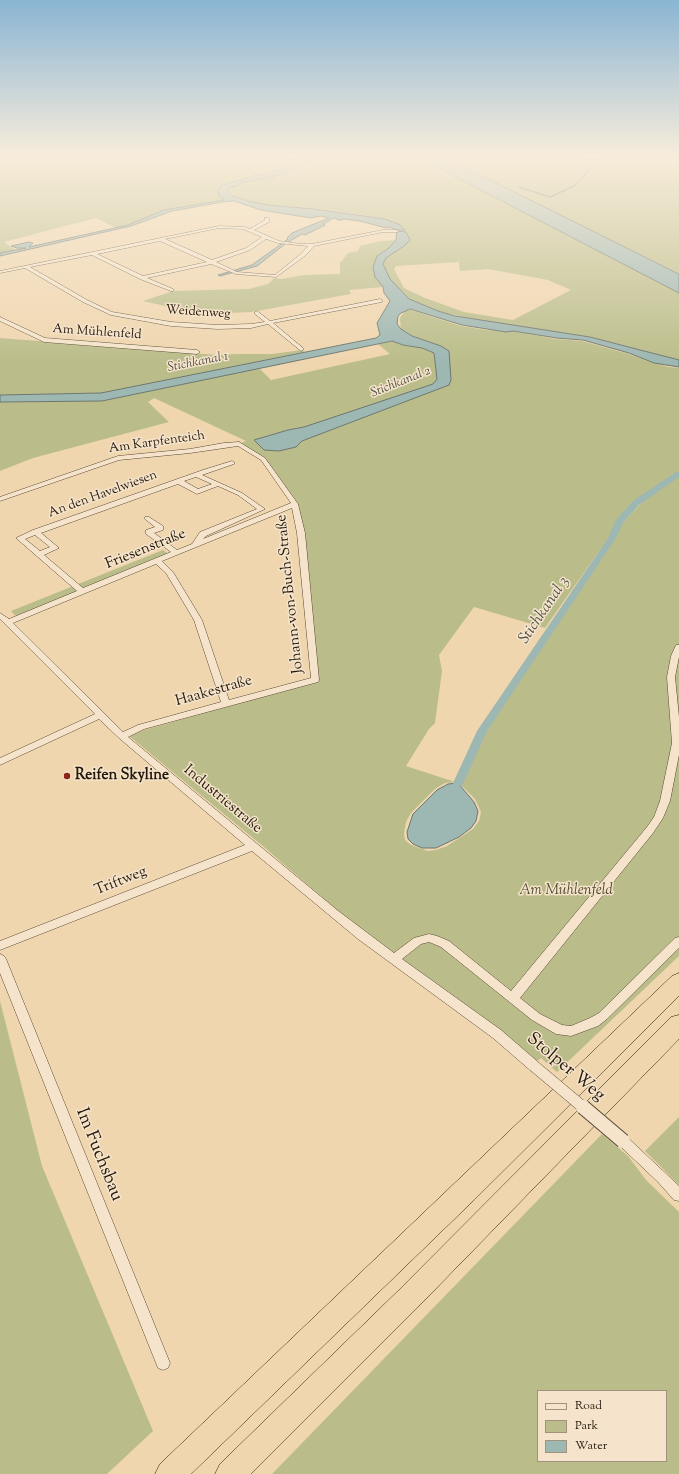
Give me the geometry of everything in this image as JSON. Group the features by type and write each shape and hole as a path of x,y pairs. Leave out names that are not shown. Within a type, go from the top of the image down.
{"highway":[{"path":"170,1474 470,1186 679,982"},
{"path":"230,1474 408,1299 679,1024"}],"street":[{"path":"0,272 219,227 237,227 251,230 265,237 288,244 312,245 383,231 397,231"},
{"path":"251,230 257,227"},
{"path":"142,278 212,263 238,254 265,237"},
{"path":"160,239 235,273 273,277 304,254 312,245"},
{"path":"92,253 142,278 171,290"},
{"name":"Weidenweg","path":"26,267 98,307 124,316 171,324 204,327 230,327 270,323 380,301"},
{"path":"257,313 301,349"},
{"name":"Am Mühlenfeld","path":"0,319 44,340 197,352"},
{"name":"Am Karpfenteich","path":"0,499 118,458 190,451 239,444 263,459 295,504"},
{"name":"An den Havelwiesen","path":"83,592 20,538 196,475 205,470 232,463"},
{"path":"195,545 203,534 262,509 240,494 196,475"},
{"name":"An den Havelwiesen","path":"179,481 197,492 218,484"},
{"name":"Friesenstraße","path":"3,619 83,592 295,504"},
{"name":"Johann-von-Buch-Straße","path":"295,504 301,533 315,680"},
{"path":"147,518 160,528 149,532 176,553"},
{"name":"An den Havelwiesen","path":"36,532 55,548 39,554"},
{"path":"158,561 169,572 198,620 226,703"},
{"name":"Industriestraße","path":"3,619 122,736 344,922 420,977"},
{"path":"512,999 650,830 658,818 665,801 677,743 671,677 675,656 679,647"},
{"name":"Haakestraße","path":"122,736 141,727 315,680"},
{"path":"0,762 100,715"},
{"name":"Triftweg","path":"0,946 253,846"},
{"path":"395,959 418,941 429,938 437,940 445,944 512,999 536,1016 560,1030 571,1031 582,1028 603,1016 679,941"},
{"name":"Im Fuchsbau","path":"0,959 163,1363"},
{"name":"Stolper Weg","path":"420,977 497,1034 623,1141 658,1173 679,1195"}],"green space":[{"path":"0,227 62,227 4,242 15,250 0,253"},
{"path":"399,227 551,227 679,293 679,360 590,337 480,321 438,311 409,299 390,279 383,264 385,258 394,253 397,230","holes":["458,258 460,271 488,269 548,280 571,290 513,320 464,312 425,298 404,288 394,269 396,266 458,262"]},
{"path":"584,227 679,227 679,273"},
{"path":"396,240 389,248 377,256 375,277 383,287 349,290 351,294 251,312 226,313 178,309 143,301 173,291 249,289 268,284 274,278 281,279 304,275 340,274 340,263 348,253 358,251 360,246 380,241"},
{"path":"406,310 411,310 461,326 486,330 512,331 556,339 582,341 629,354 653,363 679,368 679,472 633,503 617,521 609,537 545,628 474,607 439,655 442,671 435,723 429,729 406,766 455,782 445,783 435,789 411,813 406,822 404,833 405,840 411,845 428,851 436,850 447,846 473,829 479,821 481,812 475,799 461,785 484,732 615,538 622,524 647,497 679,475 679,956 557,1072 541,1058 536,1062 363,933 264,847 129,736 144,730 293,688 317,677 297,503 265,459 241,443 246,441 154,398 148,402 169,422 33,458 0,471 0,402 102,401 259,368 271,380 390,354 378,344 393,341 403,345 422,348 434,353 437,379 433,384 304,427 284,431 296,447 302,441 449,384 449,351 412,336 401,329 400,319"},
{"path":"0,338 217,355 272,354 302,350 305,352 101,393 0,395"},
{"path":"163,550 170,555 17,617 11,611"},
{"path":"0,1001 42,1166 153,1431 107,1474 0,1474"},
{"path":"679,1117 679,1185 645,1151"},
{"path":"602,1134 628,1156 646,1180 679,1212 679,1474 272,1474"}],"water":[{"path":"120,227 128,227 0,256 0,253 26,248 11,246 29,242 33,243 29,247"},
{"path":"307,227 321,227 305,235 302,234 285,244 257,266 220,276 218,275 252,265 288,239 287,238 292,233"},
{"path":"381,227 402,227 405,230 397,230 389,227"},
{"path":"551,227 584,227 679,274 679,293"},
{"path":"397,231 406,232 410,240 386,258 383,264 390,279 409,299 438,311 455,316 590,337 679,360 679,367 654,363 629,353 583,340 557,338 513,331 506,332 462,325 410,309 398,316 397,324 401,329 412,336 441,346 449,351 451,380 449,385 302,441 296,447 279,451 264,450 254,440 304,427 433,384 437,379 434,353 422,348 403,345 392,341 102,401 0,402 0,395 101,393 376,338 380,335 377,323 390,301 384,293 383,287 375,277 373,267 377,256 389,248 396,240"},
{"path":"458,783 474,802 478,811 476,821 471,828 459,837 436,848 422,848 413,844 408,839 407,832 413,814 437,790 448,784"}],"waterway":[{"name":"Stichkanal 3","path":"458,783 482,731 612,538 619,522 636,503 679,474"}],"place":[{"name":"Reifen Skyline","path":"67,776"}],"water label":[{"name":"Stichkanal 1","path":"198,363"},
{"name":"Stichkanal 2","path":"401,383"}]}
